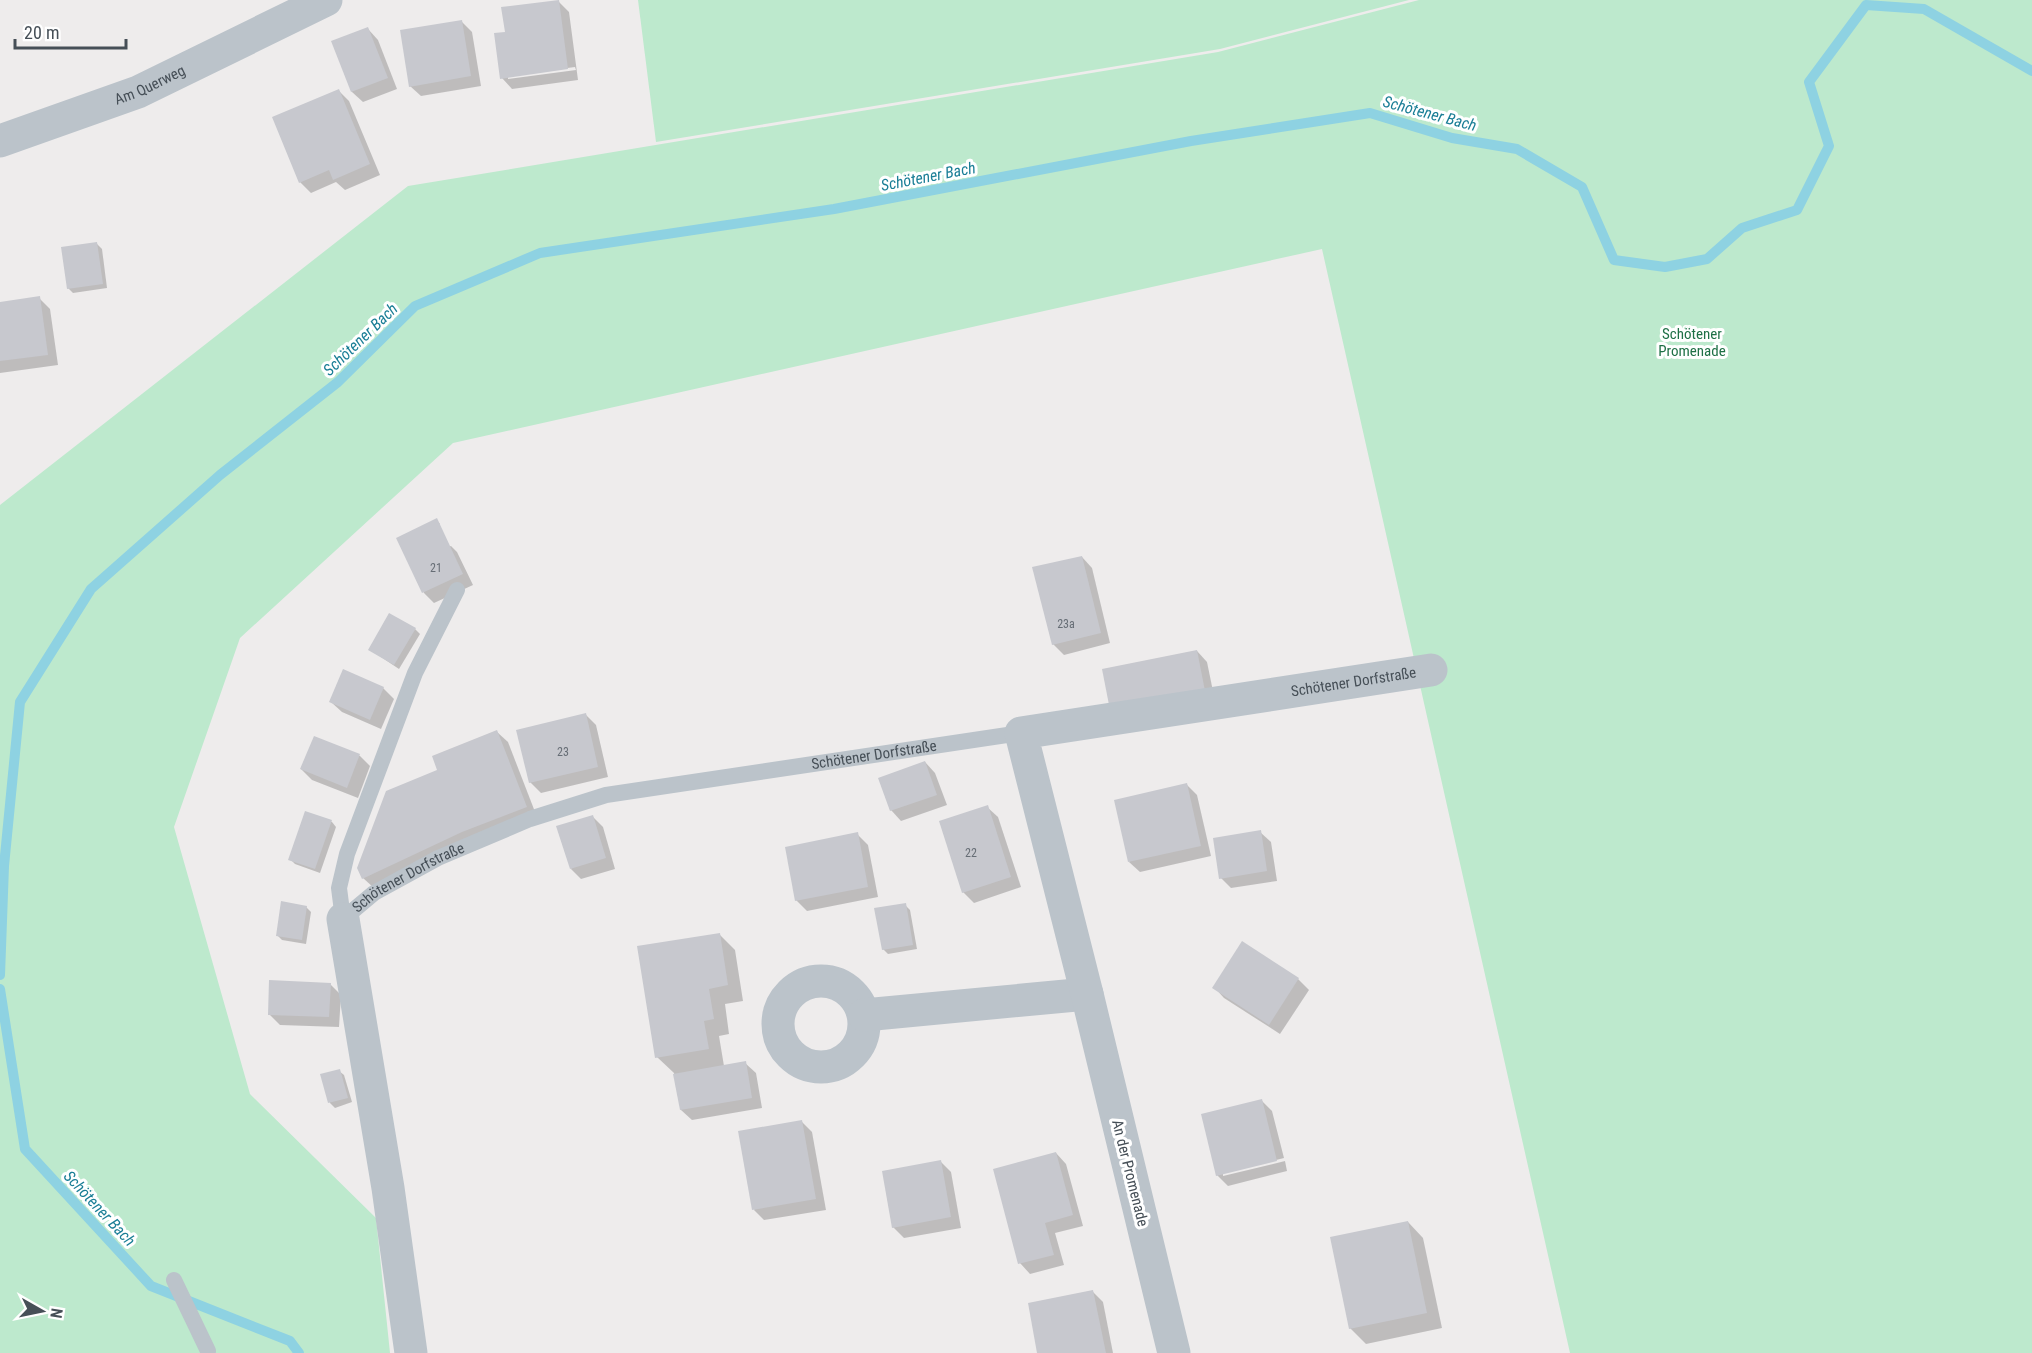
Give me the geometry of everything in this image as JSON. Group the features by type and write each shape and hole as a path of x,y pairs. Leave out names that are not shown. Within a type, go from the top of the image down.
{"street":[{"name":"Am Querweg","path":"0,141 138,92 326,0"},
{"name":"Schötener Dorfstraße","path":"1021,733 1431,670"},
{"name":"An der Promenade","path":"1021,733 1174,1353"},
{"name":"Schötener Dorfstraße","path":"343,919 388,1188 411,1353"},
{"path":"864,1015 1087,994"}],"lane":[{"name":"Schötener Dorfstraße","path":"343,919 339,888 347,855 415,673 457,590"},
{"name":"Schötener Dorfstraße","path":"343,919 374,893 438,858 530,819 606,795 1021,733"},
{"path":"174,1280 208,1351"}],"green space":[{"path":"638,0 1409,0 1220,49 656,142"},
{"name":"Schötener Promenade","path":"1419,0 2032,0 2032,1353 1570,1353 1322,249 453,443 240,638 174,827 250,1094 376,1218 390,1353 0,1353 0,505 408,186 1218,52"}],"building":[{"path":"559,0 568,69 500,79 494,33 505,32 501,7"},
{"path":"462,20 471,76 409,87 400,30"},
{"path":"368,27 388,78 351,92 331,41"},
{"path":"339,89 370,164 333,180 329,170 299,183 272,117"},
{"path":"97,242 103,284 67,289 61,247"},
{"path":"40,296 48,355 0,361 0,302"},
{"path":"437,518 463,574 422,593 396,538"},
{"path":"1082,556 1101,633 1052,645 1032,567"},
{"path":"389,613 416,628 394,665 368,650"},
{"path":"1197,650 1205,691 1110,710 1102,669"},
{"path":"343,669 384,687 370,720 329,702"},
{"path":"586,713 598,767 529,783 516,730"},
{"path":"497,730 527,807 462,832 362,879 357,868 386,791 437,770 432,756"},
{"path":"314,736 360,754 347,788 300,769"},
{"path":"925,761 937,795 890,811 878,778"},
{"path":"1187,783 1201,846 1128,862 1114,800"},
{"path":"988,805 1011,877 962,893 939,821"},
{"path":"305,811 332,820 315,869 288,860"},
{"path":"593,815 606,858 570,869 556,826"},
{"path":"1261,830 1267,871 1219,879 1213,838"},
{"path":"858,832 868,887 795,901 785,847"},
{"path":"281,901 307,906 302,940 276,936"},
{"path":"906,903 913,945 882,950 874,908"},
{"path":"720,933 728,985 709,989 714,1019 704,1021 709,1049 655,1058 637,946"},
{"path":"1242,941 1299,978 1269,1025 1212,988"},
{"path":"269,980 331,983 329,1017 268,1015"},
{"path":"746,1061 752,1098 680,1110 673,1074"},
{"path":"340,1069 348,1098 328,1103 320,1074"},
{"path":"1262,1099 1277,1161 1216,1176 1201,1114"},
{"path":"802,1120 816,1199 752,1210 738,1131"},
{"path":"1056,1152 1073,1215 1045,1223 1054,1255 1018,1264 993,1169"},
{"path":"941,1160 951,1217 892,1228 882,1171"},
{"path":"1408,1221 1427,1313 1349,1329 1330,1237"},
{"path":"1093,1290 1106,1353 1037,1353 1028,1303"}],"waterway":[{"name":"Schötener Bach","path":"0,975 4,866 20,702 91,589 220,475 338,382 415,306 540,253 834,209 1191,141 1370,113 1452,138 1517,149 1582,187 1614,260 1665,267 1707,259 1742,228 1797,210 1829,146 1809,82 1866,5 1924,9 2032,71"},
{"name":"Schötener Bach","path":"0,989 25,1149 151,1286 290,1341 299,1353"}]}
